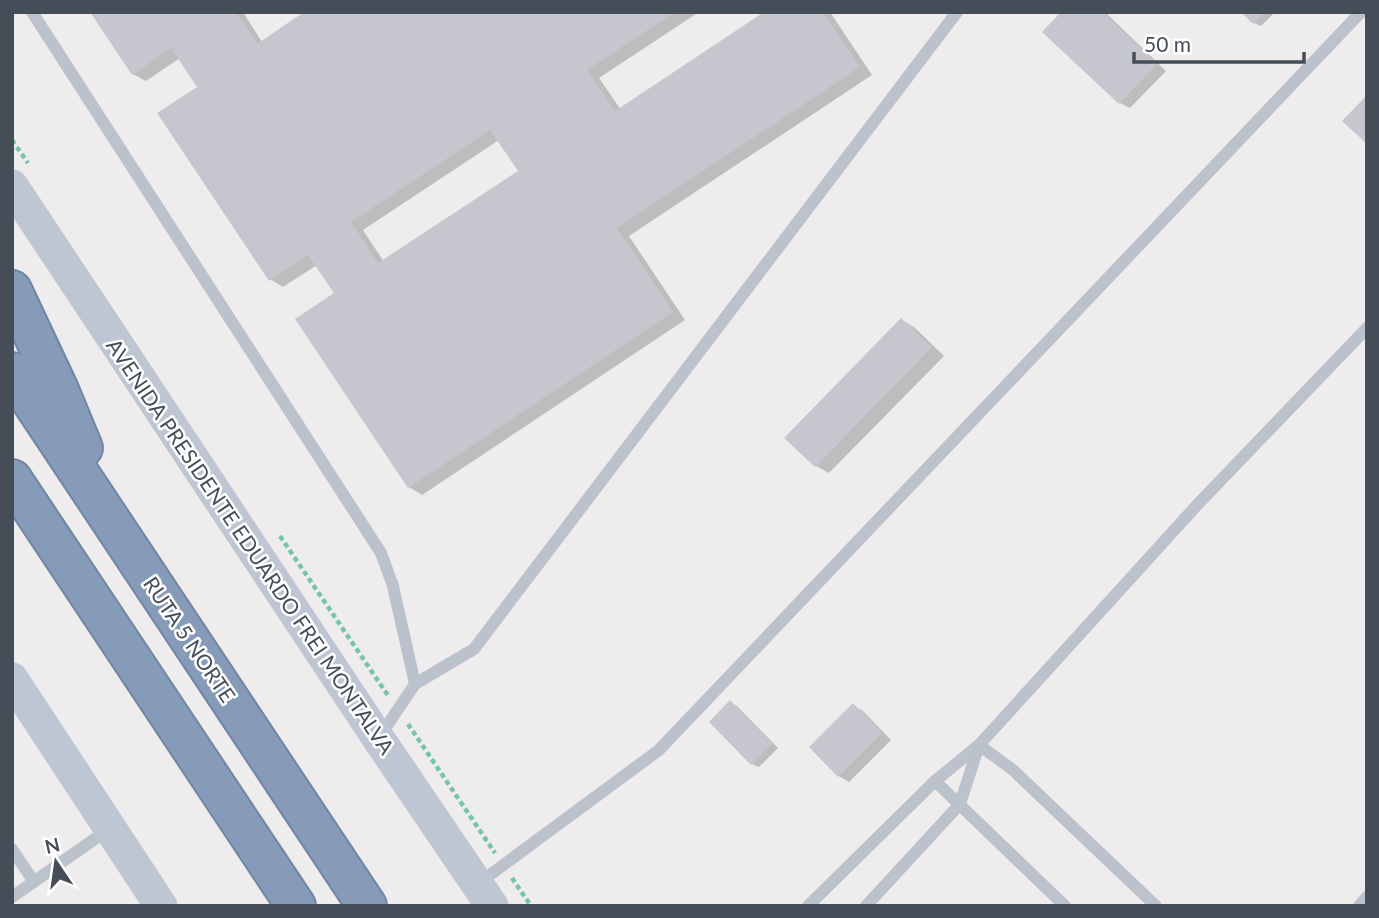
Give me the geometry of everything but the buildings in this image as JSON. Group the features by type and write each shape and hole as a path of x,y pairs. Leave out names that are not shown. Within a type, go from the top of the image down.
{"highway":[{"path":"12,290 75,426 108,515"},
{"name":"RUTA 5 NORTE","path":"12,372 367,906"},
{"path":"12,479 296,906"}],"street":[{"name":"AVENIDA PRESIDENTE EDUARDO FREI MONTALVA","path":"12,186 485,895"},
{"path":"12,679 161,906"}],"lane":[{"path":"32,12 381,553 393,586 415,684"},
{"path":"378,738 415,684 474,649 957,12"},
{"path":"485,895 659,750 1361,12"},
{"path":"808,906 935,781 979,745 1198,504 1367,328"},
{"path":"866,906 960,804 979,745"},
{"path":"979,745 1013,770 1156,906"},
{"path":"935,781 1065,906"},
{"path":"12,897 110,828"},
{"path":"12,849 34,882"},
{"path":"1359,906 1367,897"}]}
